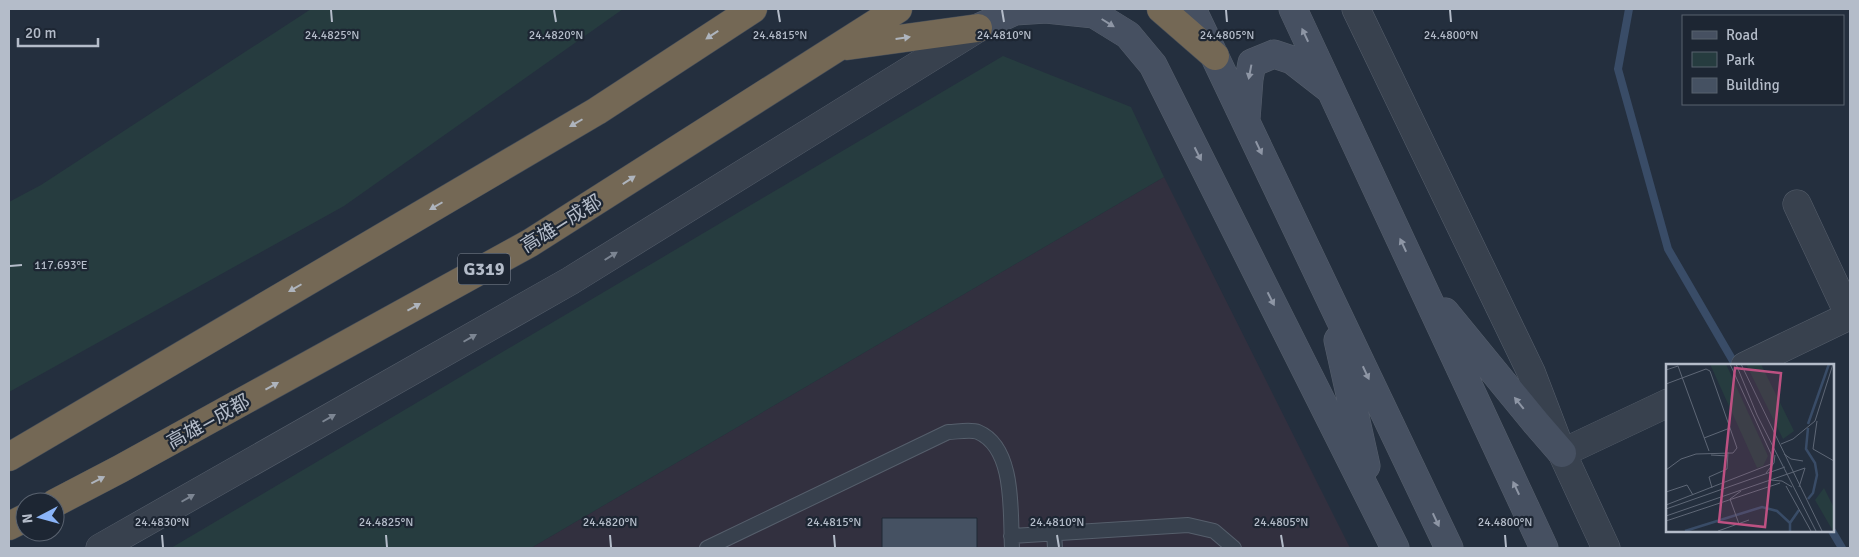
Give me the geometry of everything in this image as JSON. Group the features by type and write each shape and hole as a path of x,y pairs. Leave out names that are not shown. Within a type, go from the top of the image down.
{"highway":[{"path":"9,457 597,111 753,9"},
{"name":"高雄—成都","path":"65,498 530,243 898,9"},
{"path":"1161,9 1215,56"},
{"path":"838,47 978,28"}],"street":[{"path":"100,548 570,281 978,28 1015,11 1046,9 1094,14 1128,35 1153,65 1395,548"},
{"path":"1192,9 1449,548"},
{"path":"1294,9 1544,548"},
{"path":"1356,9 1531,372 1562,453 1606,548"},
{"path":"1246,121 1252,63 1274,54 1292,60 1331,90"},
{"path":"1749,364 1850,316 1797,204"},
{"path":"1419,280 1562,453"},
{"path":"1329,295 1374,504"},
{"path":"1562,453 1666,404"}],"lane":[{"path":"707,548 726,544 948,432 978,432 996,445 1008,473 1011,542 1054,534 1188,525 1214,531 1234,548"},
{"path":"1054,534 1055,548"}],"shaded area":[{"path":"1164,177 1350,548 531,548"}],"green space":[{"path":"311,9 623,9 344,206 9,392 9,202 41,185"},
{"path":"1003,56 1131,107 1164,177 531,548 171,548"}],"building":[{"path":"882,518 977,518 977,548 882,548"}],"waterway":[{"path":"1629,9 1618,69 1668,249 1735,364"},
{"path":"1833,532 1842,548"}]}
